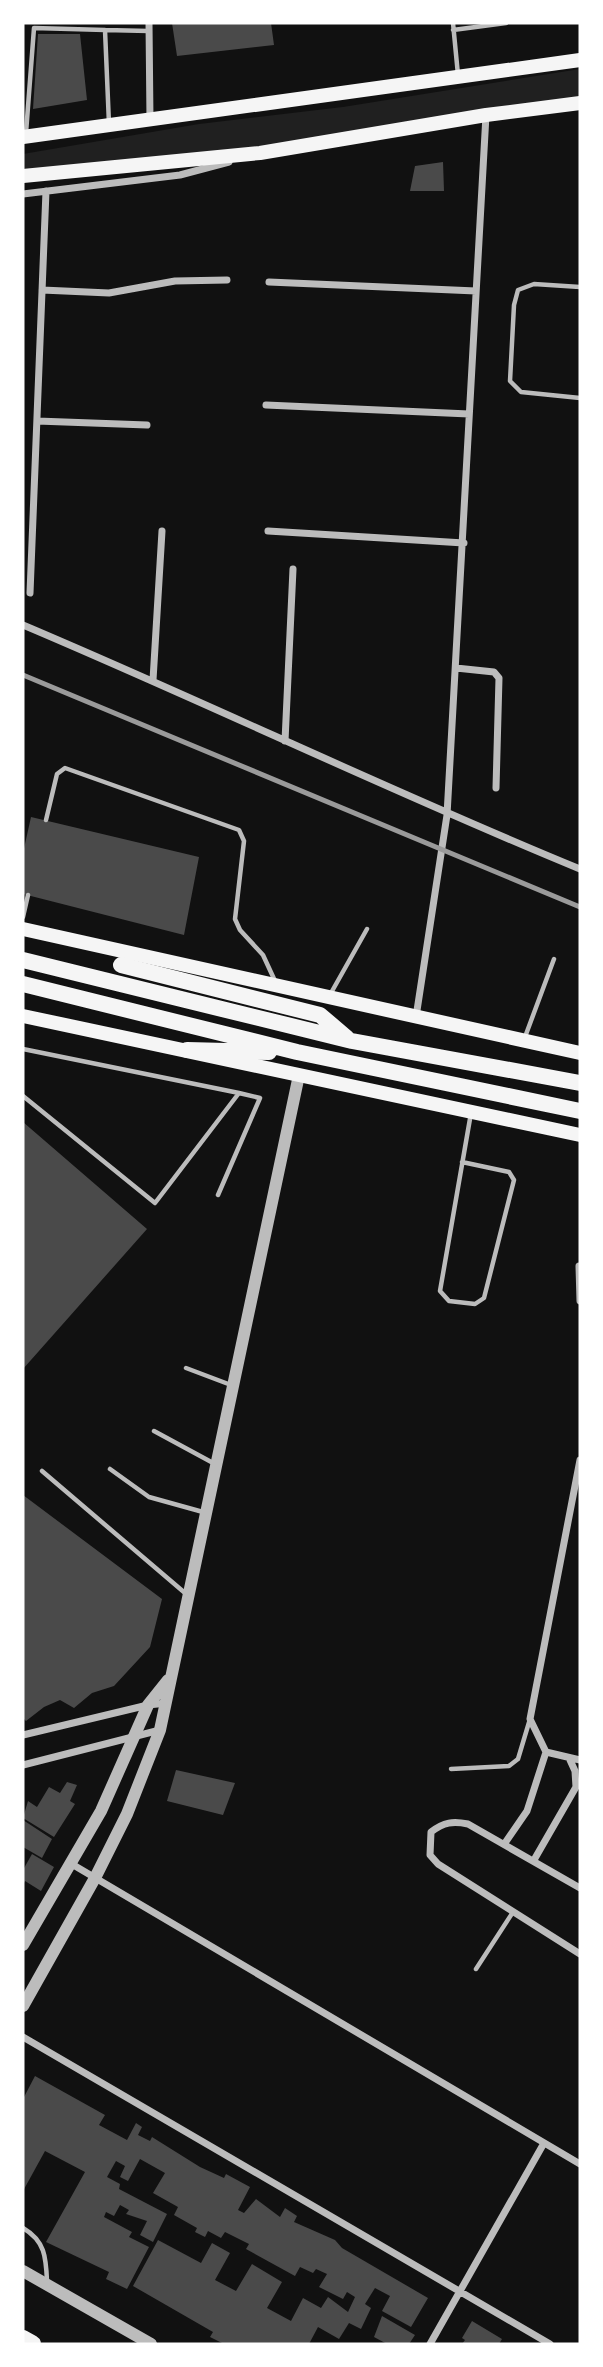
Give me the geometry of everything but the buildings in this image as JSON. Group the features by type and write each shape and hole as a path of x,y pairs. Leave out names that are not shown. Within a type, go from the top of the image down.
{"highway":[{"path":"23,2339 32,2344"}],"main road":[{"path":"24,137 580,60"},
{"path":"23,176 260,153 486,115 580,103"},
{"path":"23,929 278,988 580,1053"},
{"path":"23,960 352,1041 580,1083"},
{"path":"121,965 320,1015 352,1041"},
{"path":"23,984 297,1052 580,1111"},
{"path":"23,1016 580,1135"},
{"path":"187,1050 297,1052"}],"street":[{"path":"149,27 150,121"},
{"path":"415,1018 444,852 447,815 486,115"},
{"path":"23,194 180,175 260,153"},
{"path":"30,593 46,191"},
{"path":"42,290 109,293 175,281 227,280"},
{"path":"269,282 476,291"},
{"path":"266,405 469,414"},
{"path":"37,421 147,425"},
{"path":"153,680 162,531"},
{"path":"268,531 464,543"},
{"path":"285,741 293,569"},
{"path":"23,625 153,680 447,815 580,869"},
{"path":"456,668 494,672 499,678 496,788"},
{"path":"23,2006 95,1878 127,1814 160,1730 168,1703 169,1681 204,1512 235,1386 299,1075"},
{"path":"579,1266 580,1301"},
{"path":"505,1843 527,1811 546,1752 530,1719 580,1460"},
{"path":"23,1945 101,1811 148,1705 169,1681"},
{"path":"23,1735 148,1705 168,1703"},
{"path":"23,1765 160,1730"},
{"path":"546,1752 570,1760 580,1760"},
{"path":"534,1860 576,1787 575,1771 570,1760"},
{"path":"580,1888 468,1824 454,1821 440,1825 431,1832 430,1856 438,1864 580,1954"},
{"path":"71,1863 580,2164"},
{"path":"23,2037 550,2344"},
{"path":"430,2344 544,2143"},
{"path":"23,2271 150,2344"}],"lane":[{"path":"453,23 458,79"},
{"path":"453,30 506,23"},
{"path":"24,137 34,28 105,30 149,27"},
{"path":"105,30 109,125"},
{"path":"580,287 534,284 519,290 514,305 510,382 521,392 580,398"},
{"path":"46,820 57,774 65,768 239,830 244,841 235,919 240,930 263,955 278,988"},
{"path":"23,917 28,895"},
{"path":"312,1032 367,929"},
{"path":"523,1041 554,959"},
{"path":"23,1049 260,1098 218,1195"},
{"path":"23,1096 155,1203 239,1093"},
{"path":"462,1162 509,1171 514,1180 484,1298 475,1304 449,1301 440,1291 462,1162 471,1112"},
{"path":"186,1368 235,1386"},
{"path":"154,1431 216,1465"},
{"path":"110,1469 149,1497 204,1512"},
{"path":"42,1471 187,1594"},
{"path":"452,1769 509,1766 518,1759 530,1719"},
{"path":"476,1969 513,1912"},
{"path":"23,2228 34,2235 46,2252 47,2286"}],"shaded area":[{"path":"580,69 580,99 256,150 23,172 23,154 199,124 343,107"}],"railway":[{"path":"23,675 580,907"}]}
